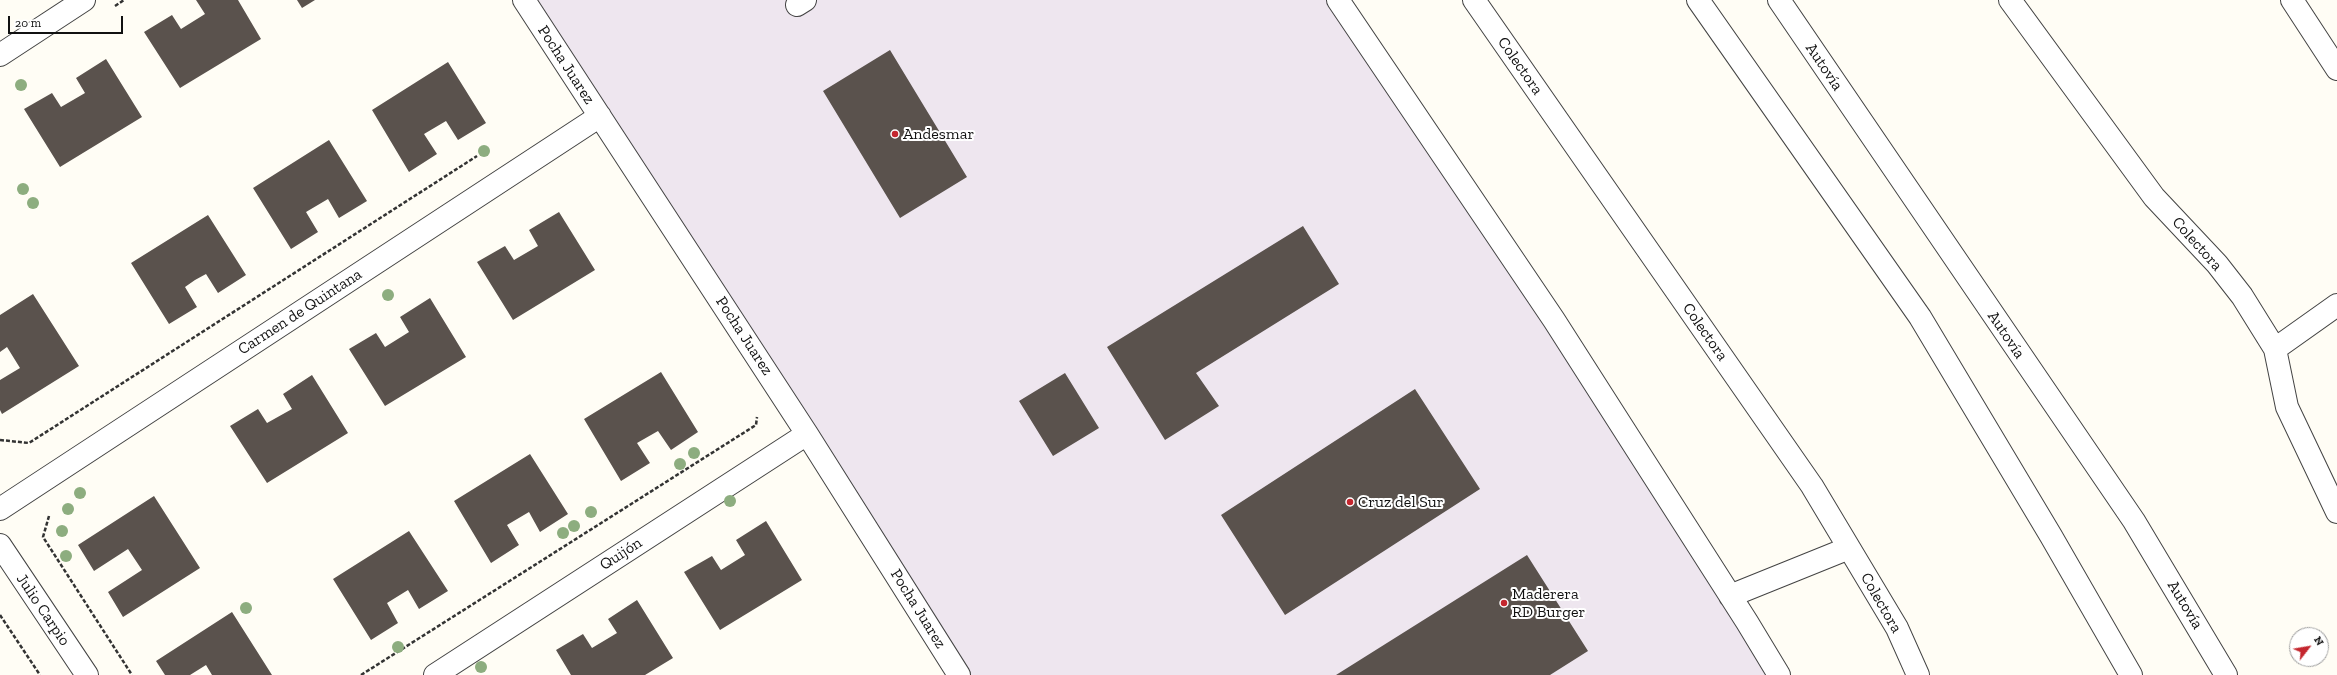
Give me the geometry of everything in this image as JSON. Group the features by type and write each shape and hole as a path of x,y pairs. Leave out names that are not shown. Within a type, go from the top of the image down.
{"street":[{"path":"0,55 84,0"},
{"name":"Pocha Juarez","path":"524,0 808,434 959,675"},
{"path":"1338,0 1554,320 1779,675"},
{"name":"Colectora","path":"1474,0 1812,486 1897,628 1918,675"},
{"path":"1698,0 1920,317 2051,536 2131,675"},
{"name":"Autovía","path":"1779,0 2134,521 2226,675"},
{"name":"Colectora","path":"2010,0 2154,197 2217,264 2242,296 2275,349 2287,407 2337,512"},
{"path":"2292,0 2337,69"},
{"name":"Carmen de Quintana","path":"0,509 600,116"},
{"path":"2275,349 2337,305"},
{"name":"Quijón","path":"435,675 808,434"},
{"name":"Julio Carpio","path":"0,545 86,675"},
{"path":"1730,596 1849,548"}],"path":[{"path":"0,440 29,443 479,154"},
{"path":"361,675 756,426 758,412"},
{"path":"51,510 43,537 132,675"},
{"path":"0,616 40,675"}],"shaded area":[{"path":"524,0 1338,0 1779,675 959,675"}],"building":[{"path":"196,0 238,0 261,39 180,88 144,32 172,15 181,29 205,14"},
{"path":"297,0 315,0 302,8"},
{"name":"Andesmar","path":"890,50 967,177 900,218 823,91"},
{"path":"106,59 142,117 60,167 24,109 52,93 61,107 85,93 76,78"},
{"path":"448,62 486,123 458,140 446,121 424,134 437,154 409,172 372,110"},
{"path":"329,140 367,201 339,218 328,199 306,212 318,232 291,249 253,188"},
{"path":"559,212 595,270 513,320 477,262 505,246 514,260 538,246 529,230"},
{"path":"208,215 246,275 218,293 206,274 195,280 185,287 197,307 169,324 131,263"},
{"path":"1303,226 1339,284 1196,373 1219,406 1165,440 1107,347"},
{"path":"33,294 79,366 2,414 0,410 0,380 20,368 7,347 0,352 0,315"},
{"path":"430,298 466,357 385,406 349,349 376,333 385,347 409,332 400,317"},
{"path":"661,372 698,432 671,450 658,431 637,443 650,463 621,481 584,419"},
{"path":"1065,373 1099,428 1053,456 1019,401"},
{"path":"312,375 348,433 267,483 230,426 258,409 267,423 292,409 283,394"},
{"name":"Cruz del Sur","path":"1415,389 1480,489 1285,615 1221,515"},
{"path":"530,454 568,514 540,532 529,512 507,525 519,545 491,563 454,501"},
{"path":"154,496 200,568 123,617 108,592 142,570 128,549 94,571 78,545"},
{"path":"766,521 802,580 720,630 684,572 712,556 721,570 745,555 736,540"},
{"path":"409,531 448,591 419,609 408,590 387,603 398,623 371,640 333,579"},
{"name":"Maderera RD Burger","path":"1527,555 1588,651 1550,675 1336,675"},
{"path":"637,600 673,658 645,675 571,675 556,650 583,634 592,648 617,633 608,619"},
{"path":"232,612 272,675 212,675 206,665 190,675 165,675 156,661"}],"place":[{"name":"Andesmar","path":"895,134"},
{"name":"Cruz del Sur","path":"1350,502"},
{"name":"Maderera RD Burger","path":"1504,603"}]}
